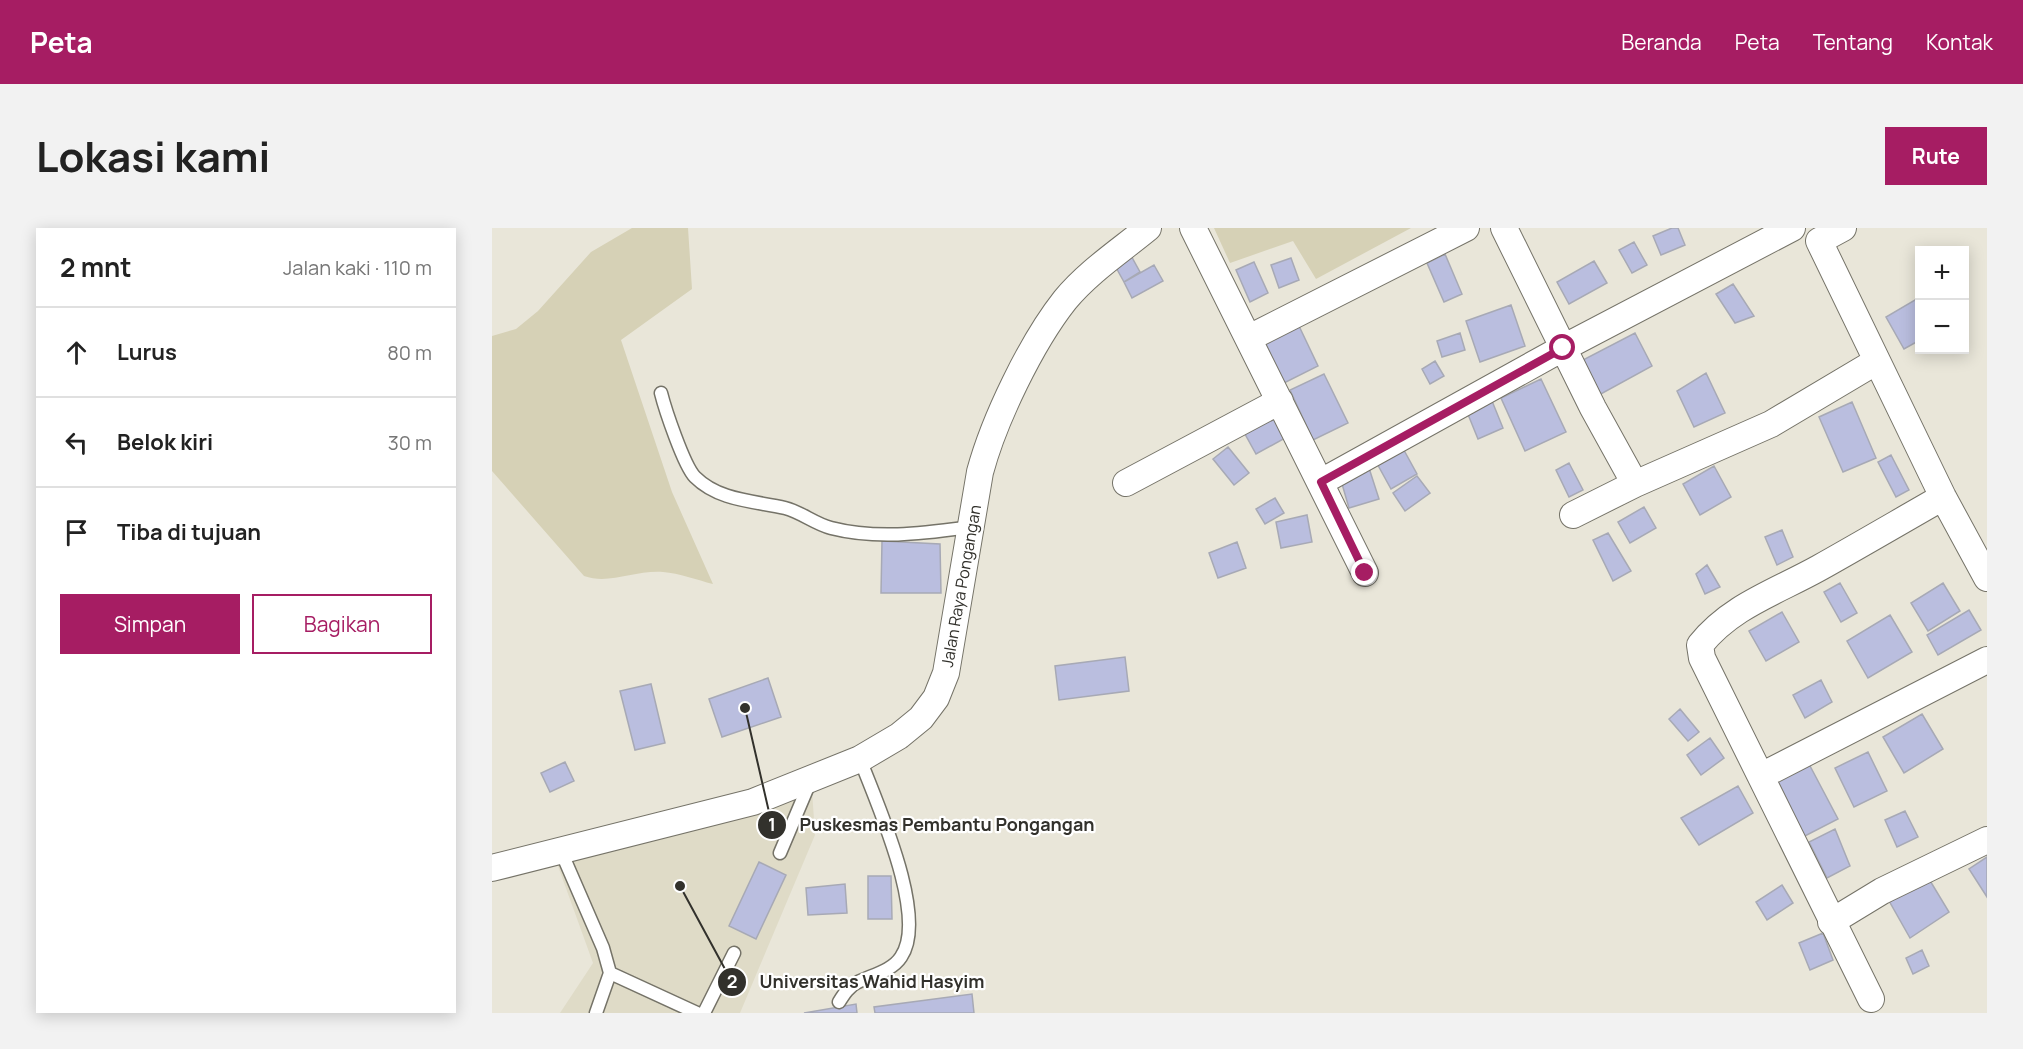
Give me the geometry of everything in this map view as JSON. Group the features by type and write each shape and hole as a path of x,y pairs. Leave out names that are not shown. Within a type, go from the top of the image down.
{"street":[{"name":"Jalan Raya Pongangan","path":"492,868 753,802 860,759 899,736 921,718 936,698 946,673 952,626 988,440 1034,351 1065,300 1094,272 1148,228"},
{"path":"1193,228 1365,573"},
{"path":"1249,338 1466,228"},
{"path":"1504,228 1593,408 1635,484"},
{"path":"1321,482 1563,348 1792,228"},
{"path":"1843,228 1815,235 1943,497 1987,578"},
{"path":"1573,515 1635,484 1771,424 1877,361"},
{"path":"1126,483 1280,401"},
{"path":"1871,999 1702,658 1700,645 1716,625 1757,600 1818,569 1943,497"},
{"path":"1761,776 1987,660"},
{"path":"1831,922 1882,891 1987,840"}],"lane":[{"path":"661,393 667,417 694,477 727,497 788,508 828,527 865,535 919,534 972,527"},
{"path":"839,1002 857,982 886,970 901,959 908,939 909,912 905,887 860,759"},
{"path":"780,853 811,779"},
{"path":"560,849 603,948 610,973 596,1013"},
{"path":"704,1013 734,953"},
{"path":"610,973 697,1013"}],"shaded area":[{"path":"632,228 688,228 692,289 621,340 672,492 713,584 663,572 603,579 584,576 492,471 492,336 516,329 538,311 591,252"},
{"path":"1214,228 1411,228 1316,279 1293,241 1230,263"},
{"path":"812,790 815,835 740,1013 560,1013 593,963 554,855"}],"building":[{"path":"1672,228 1678,228 1685,245 1661,255 1653,236"},
{"path":"1634,242 1647,265 1632,273 1619,250"},
{"path":"1129,252 1140,272 1124,282 1113,262"},
{"path":"1445,254 1462,294 1444,302 1427,263"},
{"path":"1291,258 1299,280 1279,288 1271,265"},
{"path":"1594,261 1607,283 1569,304 1557,282"},
{"path":"1254,262 1268,293 1250,302 1236,270"},
{"path":"1154,265 1163,281 1132,298 1124,282"},
{"path":"1733,284 1754,316 1735,323 1716,294"},
{"path":"1915,300 1915,343 1904,349 1886,317"},
{"path":"1511,305 1525,346 1480,362 1466,321"},
{"path":"1299,326 1318,366 1284,383 1265,344"},
{"path":"1460,333 1465,350 1442,357 1437,341"},
{"path":"1635,333 1652,366 1599,395 1581,361"},
{"path":"1435,361 1444,376 1430,384 1422,369"},
{"path":"1706,373 1725,413 1694,427 1677,391"},
{"path":"1324,374 1348,423 1313,440 1290,390"},
{"path":"1541,379 1566,432 1525,451 1501,398"},
{"path":"1492,401 1503,428 1478,439 1467,412"},
{"path":"1852,402 1876,458 1843,472 1819,417"},
{"path":"1271,408 1287,437 1256,454 1240,425"},
{"path":"1400,443 1417,474 1391,489 1374,458"},
{"path":"1228,447 1249,473 1234,485 1213,459"},
{"path":"1891,455 1909,490 1896,497 1878,462"},
{"path":"1569,463 1583,490 1569,497 1556,470"},
{"path":"1714,466 1731,497 1700,515 1683,484"},
{"path":"1369,468 1379,499 1349,508 1340,477"},
{"path":"1417,476 1430,493 1405,511 1393,493"},
{"path":"1275,498 1284,513 1265,524 1256,509"},
{"path":"1644,507 1656,528 1630,543 1618,522"},
{"path":"1307,515 1312,542 1281,548 1276,522"},
{"path":"1782,530 1793,557 1777,565 1765,537"},
{"path":"1608,533 1631,571 1613,581 1593,540"},
{"path":"882,541 940,544 941,593 881,593"},
{"path":"1237,542 1246,568 1218,578 1209,553"},
{"path":"1707,565 1720,587 1705,594 1696,574"},
{"path":"1840,583 1857,613 1841,622 1824,592"},
{"path":"1943,583 1960,611 1928,631 1911,603"},
{"path":"1969,610 1981,630 1938,655 1927,635"},
{"path":"1782,612 1799,642 1766,661 1749,631"},
{"path":"1890,615 1912,652 1868,678 1847,641"},
{"path":"1125,657 1129,691 1059,700 1055,666"},
{"path":"768,678 781,717 722,737 709,699"},
{"path":"1821,680 1832,702 1805,718 1793,695"},
{"path":"651,684 665,743 635,750 620,691"},
{"path":"1680,709 1699,732 1688,741 1669,719"},
{"path":"1922,714 1943,749 1904,773 1883,737"},
{"path":"1710,738 1724,758 1701,775 1687,755"},
{"path":"1868,752 1887,791 1854,807 1835,768"},
{"path":"565,762 574,781 550,792 541,773"},
{"path":"1809,764 1838,819 1801,838 1772,784"},
{"path":"1738,786 1753,813 1699,845 1681,818"},
{"path":"1905,811 1918,837 1897,847 1885,820"},
{"path":"1835,829 1850,866 1827,878 1809,842"},
{"path":"1987,857 1987,897 1969,869"},
{"path":"759,862 786,875 756,939 729,926"},
{"path":"868,876 891,876 892,919 868,919"},
{"path":"1929,879 1949,912 1910,938 1888,899"},
{"path":"845,884 847,913 808,915 806,888"},
{"path":"1782,885 1793,903 1767,920 1756,902"},
{"path":"1823,933 1833,960 1810,970 1799,943"},
{"path":"1922,950 1929,966 1913,974 1906,958"},
{"path":"972,994 974,1013 875,1013 874,1007"},
{"path":"856,1004 857,1013 804,1013"}],"place":[{"name":"Puskesmas Pembantu Pongangan","path":"745,708"},
{"name":"Universitas Wahid Hasyim","path":"680,886"}],"route":[{"path":"1365,573 1321,482 1563,348"}]}
